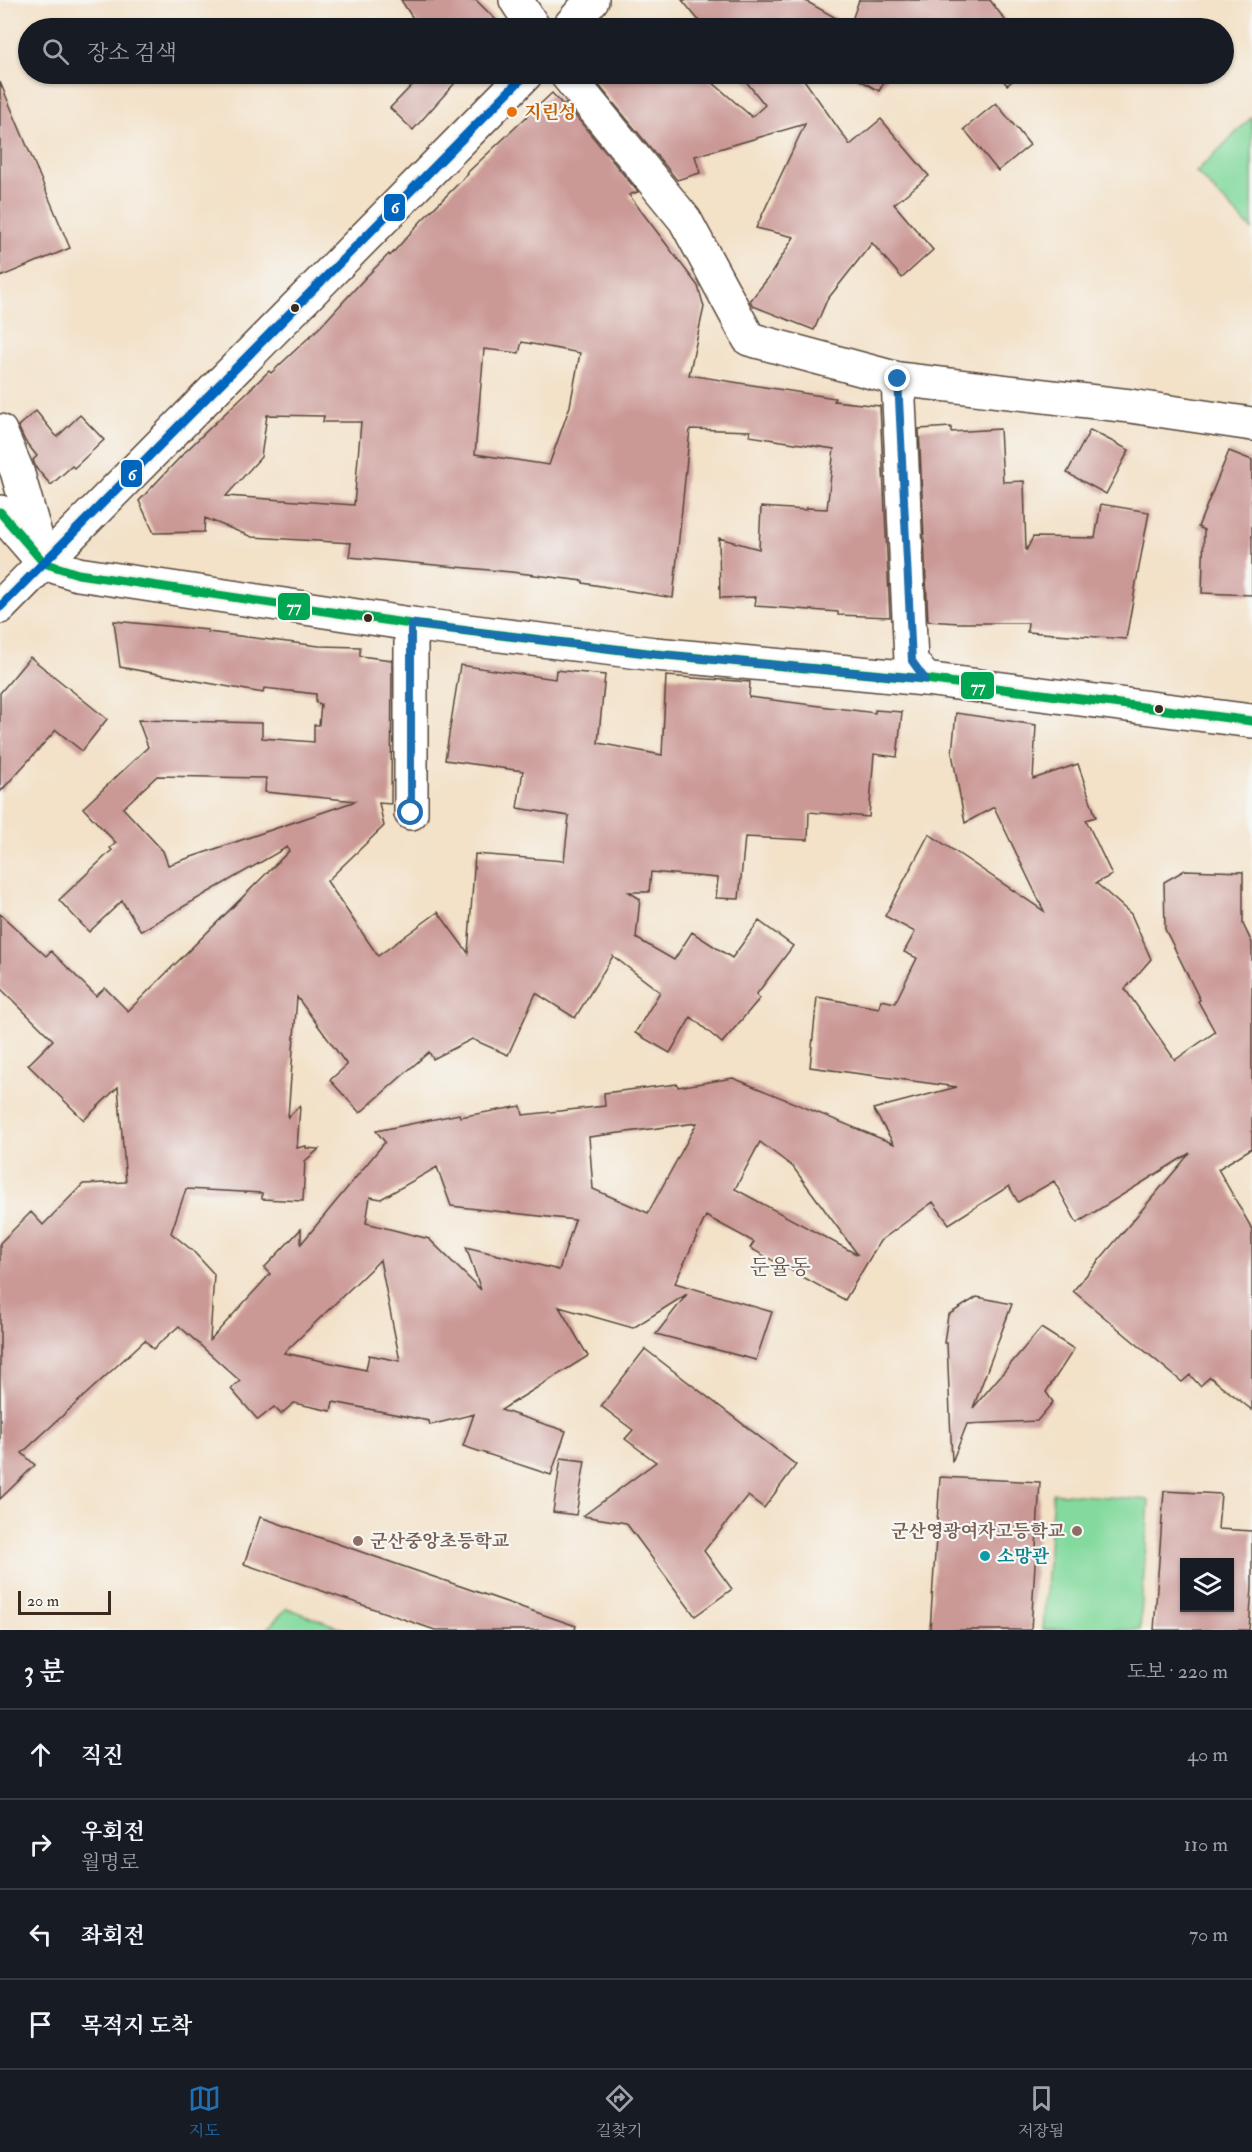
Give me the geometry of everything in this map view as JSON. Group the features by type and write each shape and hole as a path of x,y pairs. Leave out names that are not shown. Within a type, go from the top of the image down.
{"street":[{"path":"516,0 528,18"},
{"path":"577,18 592,0"},
{"path":"0,607 516,84"},
{"path":"574,84 685,220 749,339 898,379 1130,406 1252,424"},
{"path":"898,379 912,661 925,679"},
{"path":"0,431 17,471 44,563"},
{"path":"0,512 44,563 78,574 411,624 655,654 925,679 1252,721"},
{"path":"411,624 411,813"}],"green space":[{"path":"1252,117 1252,230 1196,172"},
{"path":"1053,1493 1149,1500 1140,1630 1043,1630"},
{"path":"287,1608 346,1630 266,1630"}],"building":[{"path":"401,0 476,0 494,18 413,18"},
{"path":"682,0 804,0 836,18 697,18"},
{"path":"859,0 990,0 1004,18 853,18"},
{"path":"0,82 70,248 0,277"},
{"path":"413,84 454,84 413,130 390,108"},
{"path":"598,84 714,84 752,117 765,105 748,84 807,84 850,145 881,119 929,176 894,204 933,250 902,278 872,243 827,300 814,330 753,306 750,301 769,277 794,237 756,228 805,124 695,156 700,173 677,180"},
{"path":"867,84 883,84 879,91"},
{"path":"552,93 563,105 565,103 638,192 629,195 698,286 704,307 689,375 835,398 834,401 880,406 890,617 838,615 838,612 755,606 756,597 720,598 719,538 759,549 761,507 827,509 834,449 749,436 750,431 690,429 673,598 583,583 583,581 349,557 351,543 252,537 205,518 204,532 154,533 139,501 184,453 269,371 271,373 321,326 467,173","holes":["522,342 580,353 570,406 549,465 475,454 484,349 519,353","267,415 324,416 323,422 361,422 354,505 226,496 261,457"]},
{"path":"996,103 1030,145 998,171 964,129"},
{"path":"36,411 57,437 80,415 104,440 74,468 72,466 51,485 36,468 33,460 37,456 25,441 18,426"},
{"path":"951,427 951,432 1000,429 1003,482 1024,481 1026,551 1033,537 1095,538 1101,504 1149,512 1126,639 1027,632 1028,623 928,621 919,429"},
{"path":"1090,430 1129,450 1106,494 1067,473"},
{"path":"1229,451 1252,460 1252,595 1202,593 1204,530 1198,527"},
{"path":"114,621 208,630 208,632 319,646 360,647 360,656 392,660 391,804 379,803 384,826 327,881 378,956 438,912 468,953 475,854 564,861 569,816 517,808 523,771 445,760 460,665 555,679 556,670 605,675 598,743 662,755 666,676 750,682 749,697 875,713 875,710 902,712 897,757 874,754 869,817 809,812 808,840 745,837 739,899 716,898 718,878 651,872 649,892 629,892 640,899 636,938 674,960 692,932 732,958 759,921 793,946 756,995 760,998 722,1043 691,1017 670,1053 635,1033 660,992 613,956 575,1018 536,993 508,1055 472,1039 433,1059 429,1052 360,1113 330,1080 347,1065 297,997 288,1117 300,1106 297,1148 306,1146 306,1148 319,1149 305,1161 303,1201 262,1199 262,1193 186,1189 171,1233 193,1251 214,1274 210,1340 270,1274 264,1268 301,1229 301,1244 385,1142 376,1131 459,1114 460,1117 521,1106 523,1115 605,1106 604,1093 677,1084 678,1087 733,1078 894,1144 873,1109 957,1087 810,1067 817,997 879,1008 881,1000 895,1003 917,958 904,952 915,932 885,916 929,834 1044,911 994,807 965,823 952,753 956,713 1036,725 1033,779 1078,764 1096,817 1086,820 1112,875 1096,883 1131,914 1151,959 1125,989 1175,1060 1215,1032 1165,929 1164,882 1185,870 1243,872 1243,924 1252,943 1252,1148 1218,1169 1252,1229 1252,1410 1210,1377 1200,1386 1190,1375 1182,1382 1073,1291 1190,1153 1077,1223 1054,1181 1018,1202 1009,1186 949,1224 933,1202 880,1241 845,1300 750,1248 754,1242 706,1216 675,1283 772,1312 756,1360 656,1334 687,1294 633,1328 559,1307 588,1356 501,1410 566,1431 551,1475 463,1446 474,1414 430,1425 429,1421 333,1402 331,1411 294,1403 281,1414 274,1407 258,1420 231,1389 240,1381 179,1326 153,1349 145,1340 22,1453 35,1465 0,1499 0,1243 31,1212 43,1225 83,1184 126,1182 118,1087 84,1120 28,1065 53,1040 0,988 0,914 46,956 51,951 96,996 105,988 128,1011 289,851 287,847 141,931 122,901 89,932 59,900 112,850 110,848 116,843 83,808 148,747 138,720 262,723 262,738 314,742 314,725 319,725 321,704 316,703 316,694 264,688 263,693 120,667","holes":["157,776 266,778 265,792 356,801 168,865 163,851 123,808","697,1123 648,1213 593,1189 589,1137","760,1142 793,1167 858,1255 735,1189","437,1167 451,1206 575,1220 559,1270 466,1247 481,1290 429,1239 366,1223 370,1197 381,1199","380,1260 400,1361 369,1355 366,1370 284,1353"]},
{"path":"30,657 107,719 82,751 56,730 0,792 0,693"},
{"path":"977,1297 1012,1304 973,1408 1041,1328 1074,1349 1046,1392 1053,1402 1037,1421 967,1424 952,1462 947,1343 944,1343 948,1315"},
{"path":"645,1349 796,1465 764,1508 748,1496 704,1551 732,1589 695,1616 626,1523 583,1516 656,1462 625,1439 633,1430 601,1406"},
{"path":"561,1458 585,1461 576,1515 553,1512"},
{"name":"소망관","path":"940,1477 1040,1482 1031,1630 930,1630"},
{"path":"1164,1491 1221,1494 1218,1529 1252,1531 1249,1630 1154,1630"},
{"path":"260,1517 576,1626 575,1630 435,1630 244,1564"}],"transit line":[{"name":"6","path":"0,607 516,84"},
{"name":"77","path":"0,512 44,563 78,574 411,624 655,654 925,679 1252,721"}],"place":[{"name":"지린성","path":"512,112"},
{"name":"군산영광여자고등학교","path":"1077,1531"},
{"name":"군산중앙초등학교","path":"358,1541"},
{"name":"소망관","path":"985,1556"}],"district":[{"name":"둔율동","path":"780,1267"}],"route":[{"path":"411,813 411,624 655,654 925,679 912,661 898,379"}]}
